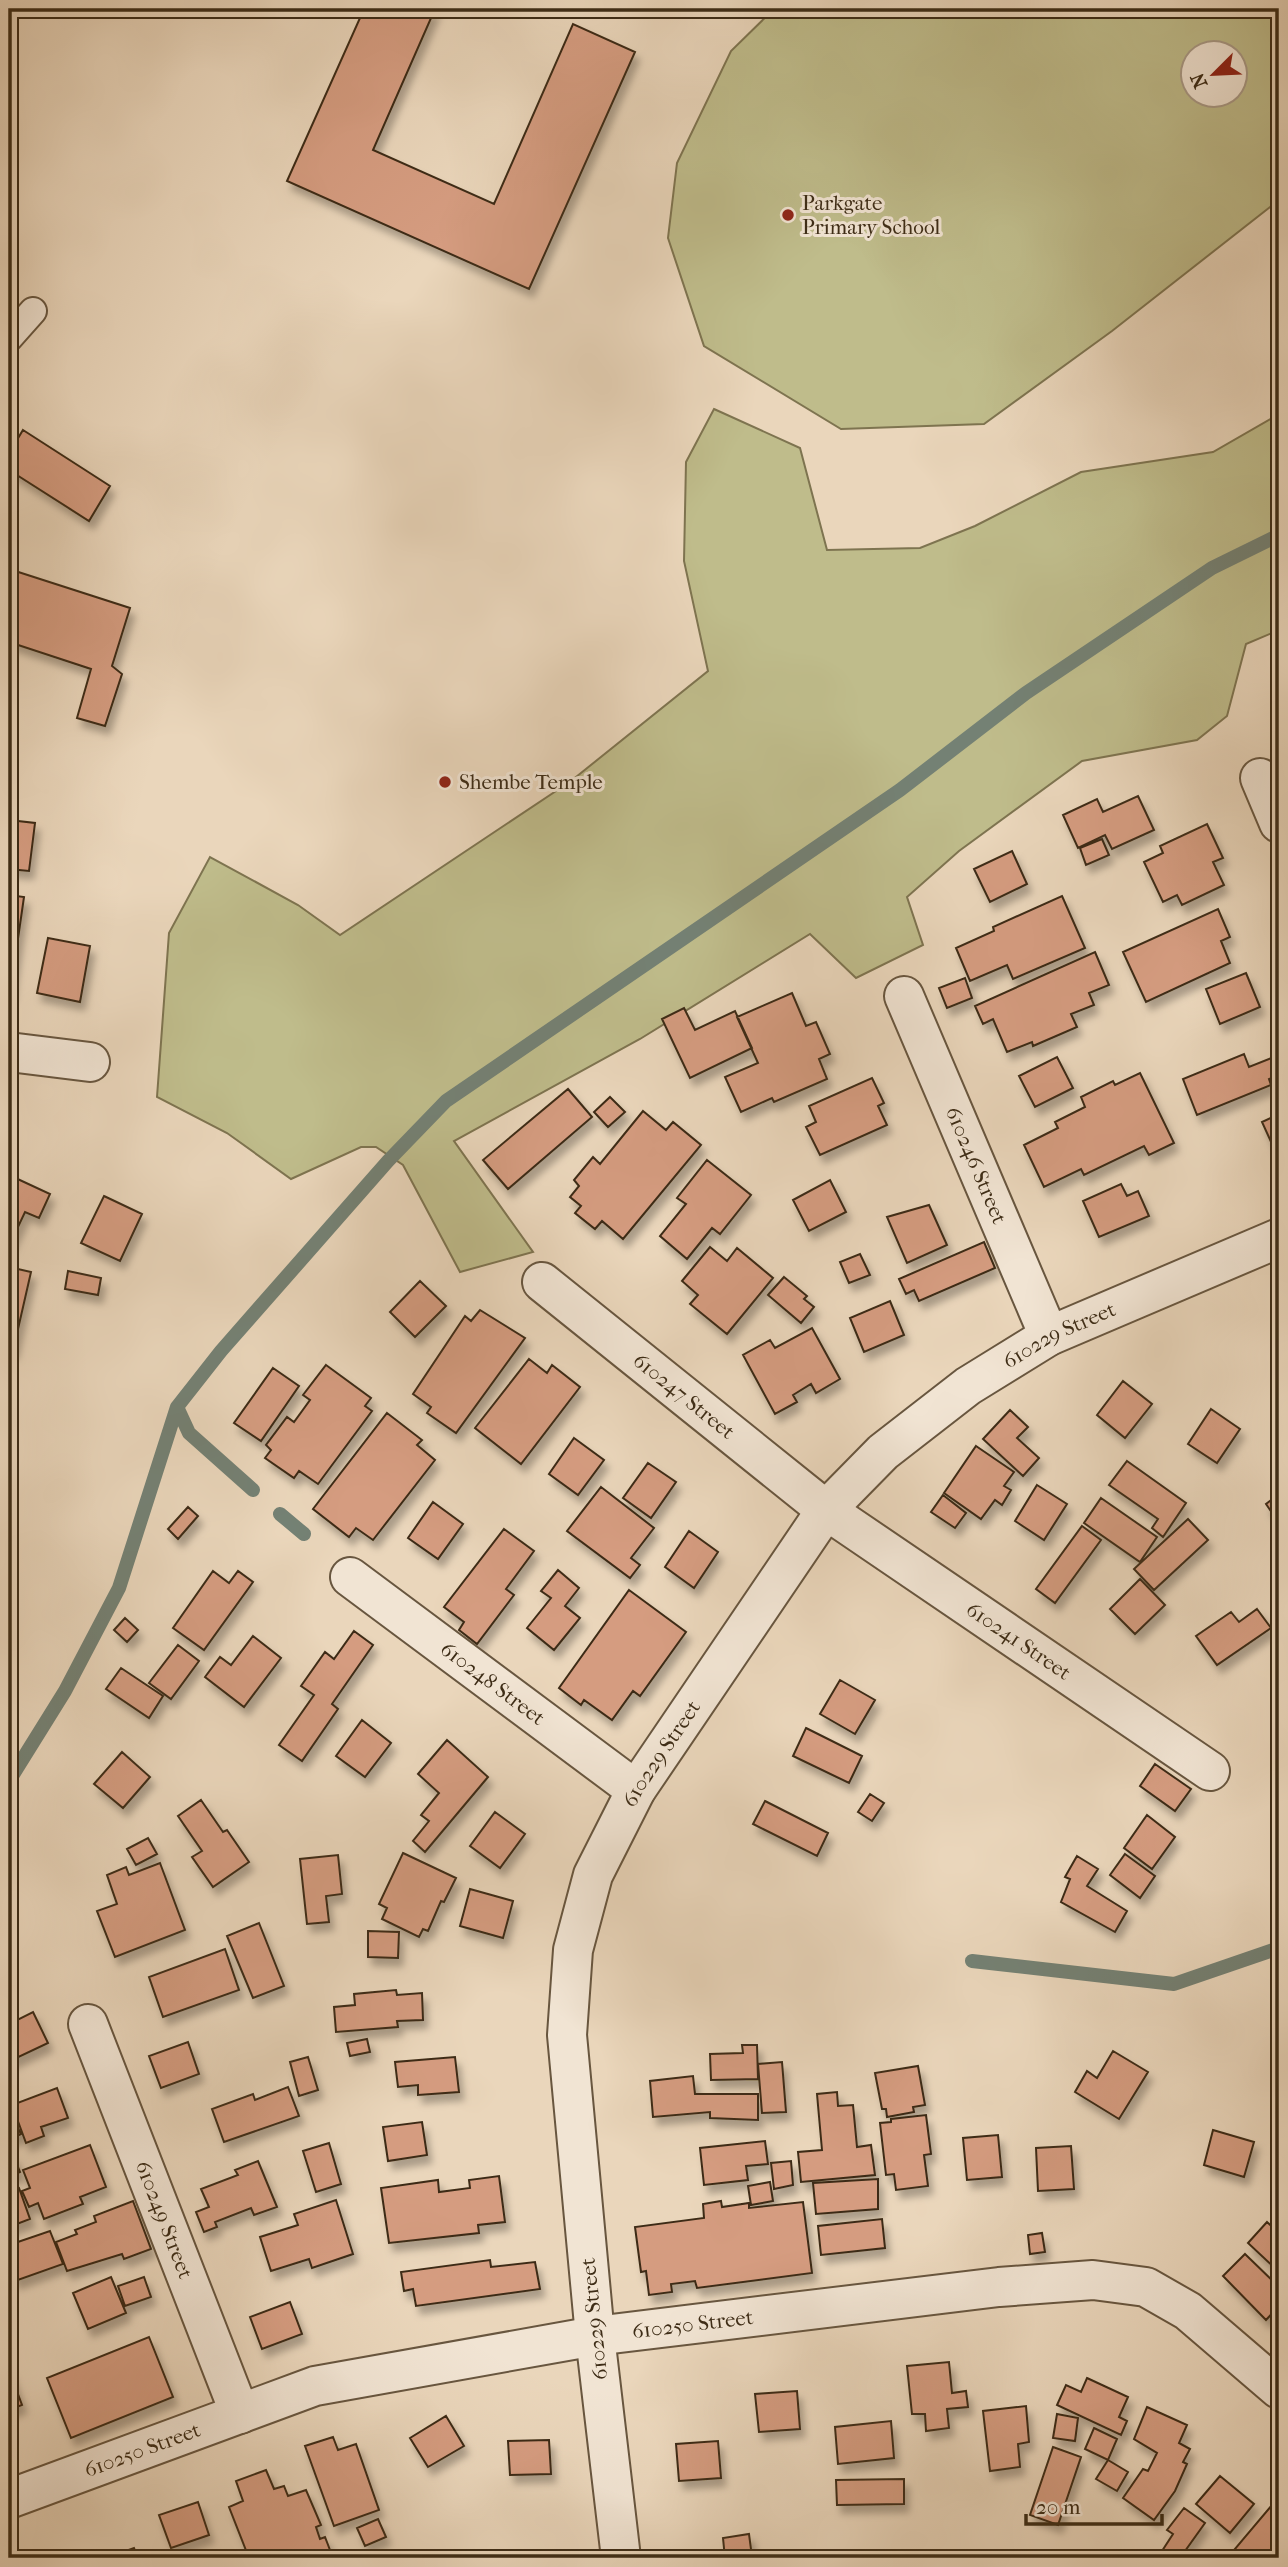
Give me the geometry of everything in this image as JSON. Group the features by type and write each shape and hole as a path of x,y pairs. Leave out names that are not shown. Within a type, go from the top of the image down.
{"street":[{"path":"1260,778 1279,823"},
{"name":"610246 Street","path":"904,996 1049,1336"},
{"path":"9,1052 90,1062"},
{"name":"610229 Street","path":"621,2558 595,2336 567,2035 573,1950 593,1875 636,1790 826,1510 894,1444 968,1386 1049,1336 1279,1238"},
{"name":"610247 Street","path":"542,1282 826,1510"},
{"name":"610241 Street","path":"826,1510 1210,1771"},
{"name":"610248 Street","path":"350,1577 636,1790"},
{"name":"610249 Street","path":"88,2024 240,2414"},
{"name":"610250 Street","path":"9,2499 315,2386 595,2336 999,2287 1093,2280 1146,2287 1188,2311 1279,2389"}],"lane":[{"path":"9,338 33,312"}],"shaded area":[{"path":"774,9 1279,9 1279,200 1112,331 984,424 841,429 704,346 668,238 677,163 731,51"},
{"path":"714,409 800,448 827,550 920,548 975,526 1081,472 1213,452 1279,414 1279,630 1246,644 1227,716 1197,740 1082,761 959,851 907,897 923,945 856,978 810,934 640,1039 454,1141 533,1252 460,1272 403,1165 376,1147 361,1147 291,1179 227,1133 157,1097 169,933 210,857 298,905 340,935 571,781 708,671 684,561 686,462"}],"building":[{"path":"364,9 435,9 373,150 494,204 573,24 635,52 529,289 287,181"},
{"path":"23,430 110,486 89,521 9,470 9,453"},
{"path":"9,569 130,608 112,666 122,674 105,726 77,718 91,669 9,642"},
{"path":"1138,796 1154,830 1112,849 1105,835 1078,848 1063,815 1097,799 1103,812"},
{"path":"9,820 35,823 29,871 9,869"},
{"path":"1207,824 1223,858 1213,862 1224,885 1182,905 1177,895 1163,902 1144,862 1163,853 1160,846"},
{"path":"1102,839 1109,855 1086,865 1080,848"},
{"path":"1012,851 1027,884 990,902 974,869"},
{"path":"9,895 24,897 10,994 9,994"},
{"path":"1062,896 1085,948 1013,979 1007,965 970,981 956,948 994,931 993,927"},
{"path":"1218,909 1230,937 1221,941 1230,963 1146,1002 1123,952"},
{"path":"48,938 90,946 80,1002 37,993"},
{"path":"1095,952 1109,985 1089,993 1094,1005 1071,1014 1077,1027 1033,1046 1032,1042 1007,1052 993,1019 983,1024 975,1006"},
{"path":"1246,973 1260,1007 1220,1024 1206,989"},
{"path":"965,978 972,998 947,1008 939,988"},
{"path":"792,993 806,1026 816,1022 830,1054 819,1059 827,1079 774,1102 772,1098 741,1112 725,1077 758,1063 737,1017"},
{"path":"684,1008 695,1030 735,1011 752,1048 690,1078 662,1019"},
{"path":"1244,1054 1249,1067 1279,1055 1279,1075 1269,1079 1271,1085 1197,1115 1183,1079"},
{"path":"1057,1057 1073,1088 1035,1107 1019,1076"},
{"path":"1140,1073 1174,1143 1149,1155 1144,1146 1084,1175 1081,1169 1044,1187 1024,1145 1058,1128 1055,1122 1085,1107 1081,1097 1113,1081 1115,1085"},
{"path":"872,1078 884,1103 878,1106 887,1125 820,1155 806,1127 816,1122 809,1106"},
{"path":"568,1089 592,1117 508,1189 483,1160"},
{"path":"610,1097 625,1112 608,1127 594,1112"},
{"path":"643,1111 666,1130 673,1122 701,1145 623,1239 602,1221 595,1229 575,1213 581,1206 570,1197 579,1186 574,1180 593,1157 600,1164"},
{"path":"1279,1114 1279,1153 1277,1155 1262,1122"},
{"path":"707,1160 751,1195 720,1234 712,1228 687,1259 660,1236 686,1204 677,1198"},
{"path":"9,1175 50,1194 39,1218 25,1212 9,1246"},
{"path":"830,1180 846,1212 809,1231 793,1200"},
{"path":"1121,1184 1127,1196 1138,1191 1149,1216 1099,1237 1083,1201"},
{"path":"104,1196 142,1214 120,1261 81,1243"},
{"path":"929,1205 947,1245 907,1263 887,1217"},
{"path":"984,1242 995,1268 919,1301 914,1290 906,1294 899,1279"},
{"path":"710,1247 727,1261 737,1248 773,1278 727,1334 690,1304 698,1295 682,1281"},
{"path":"860,1254 870,1275 849,1283 840,1262"},
{"path":"9,1267 31,1272 13,1351 9,1350"},
{"path":"68,1271 101,1278 98,1295 65,1289"},
{"path":"784,1277 807,1296 804,1299 814,1307 801,1323 768,1295"},
{"path":"420,1281 446,1306 415,1337 390,1312"},
{"path":"890,1301 904,1335 864,1352 850,1318"},
{"path":"480,1310 525,1338 456,1433 427,1413 431,1407 413,1394 465,1316 471,1321"},
{"path":"812,1328 840,1379 816,1393 811,1384 793,1395 797,1402 775,1414 743,1355 770,1340 775,1348"},
{"path":"529,1359 547,1373 552,1365 580,1387 521,1464 475,1428"},
{"path":"326,1365 371,1398 365,1406 372,1411 318,1484 299,1471 294,1478 265,1458 271,1450 266,1445 287,1417 294,1422 310,1400 303,1395"},
{"path":"273,1368 299,1386 261,1441 234,1423"},
{"path":"1123,1381 1152,1404 1125,1438 1097,1415"},
{"path":"1211,1409 1240,1429 1217,1463 1188,1444"},
{"path":"1010,1410 1028,1427 1017,1438 1039,1458 1023,1476 983,1439"},
{"path":"387,1413 422,1440 417,1445 435,1460 373,1540 356,1528 349,1537 313,1509"},
{"path":"574,1438 604,1460 578,1495 549,1474"},
{"path":"976,1446 1014,1472 1004,1486 1011,1490 1002,1505 995,1500 981,1519 944,1493"},
{"path":"1127,1461 1186,1503 1163,1537 1152,1528 1158,1519 1109,1485"},
{"path":"648,1463 676,1482 651,1518 623,1498"},
{"path":"1037,1485 1067,1504 1044,1540 1015,1521"},
{"path":"601,1487 654,1528 631,1558 640,1565 630,1578 567,1531"},
{"path":"1279,1494 1279,1523 1266,1504"},
{"path":"943,1495 966,1513 955,1528 931,1512"},
{"path":"1101,1498 1157,1537 1140,1562 1084,1523"},
{"path":"433,1502 463,1524 438,1559 408,1538"},
{"path":"188,1507 198,1516 178,1539 168,1529"},
{"path":"1188,1519 1208,1540 1154,1590 1134,1569"},
{"path":"1082,1526 1101,1540 1055,1603 1036,1589"},
{"path":"504,1529 534,1551 506,1589 514,1595 477,1644 459,1630 464,1622 444,1607"},
{"path":"689,1531 718,1552 694,1588 665,1567"},
{"path":"558,1570 579,1588 565,1606 580,1618 554,1650 527,1628 551,1598 541,1591"},
{"path":"213,1571 229,1583 238,1571 253,1582 204,1650 173,1628"},
{"path":"1140,1579 1165,1605 1135,1634 1110,1609"},
{"path":"629,1590 686,1632 640,1696 633,1691 612,1720 584,1700 581,1705 559,1688"},
{"path":"1257,1609 1271,1628 1217,1665 1196,1636 1231,1612 1239,1622"},
{"path":"125,1618 138,1630 127,1642 114,1630"},
{"path":"354,1631 373,1645 332,1704 338,1709 302,1761 279,1745 314,1695 301,1686 325,1652 334,1659"},
{"path":"253,1636 281,1658 244,1707 205,1677 220,1657 231,1665"},
{"path":"178,1645 199,1661 171,1699 149,1683"},
{"path":"121,1668 163,1696 149,1718 106,1689"},
{"path":"840,1680 875,1700 855,1734 820,1714"},
{"path":"362,1720 391,1743 365,1777 336,1756"},
{"path":"806,1728 862,1756 849,1783 793,1756"},
{"path":"447,1740 488,1777 425,1852 413,1841 429,1821 421,1815 439,1793 418,1774"},
{"path":"122,1752 150,1777 123,1808 94,1784"},
{"path":"1155,1764 1191,1789 1175,1811 1140,1786"},
{"path":"870,1794 884,1803 872,1821 858,1812"},
{"path":"201,1800 223,1832 227,1830 249,1862 213,1887 192,1857 202,1851 178,1816"},
{"path":"765,1801 828,1833 817,1856 753,1824"},
{"path":"495,1812 525,1834 500,1868 470,1846"},
{"path":"1147,1815 1175,1837 1152,1869 1124,1848"},
{"path":"148,1838 157,1854 136,1865 127,1849"},
{"path":"403,1853 456,1878 444,1902 441,1901 428,1931 423,1929 419,1937 382,1919 387,1908 379,1904"},
{"path":"1125,1854 1155,1876 1140,1898 1110,1875"},
{"path":"338,1855 342,1894 326,1896 329,1922 307,1924 300,1859"},
{"path":"1077,1856 1098,1869 1087,1886 1127,1911 1115,1932 1061,1902 1070,1879 1065,1877"},
{"path":"160,1863 185,1930 115,1957 97,1911 117,1904 107,1875 126,1867 129,1875"},
{"path":"470,1889 513,1901 503,1938 460,1926"},
{"path":"259,1923 284,1986 253,1998 227,1936"},
{"path":"368,1931 399,1932 398,1958 368,1957"},
{"path":"225,1949 239,1990 163,2017 149,1977"},
{"path":"396,1990 397,1995 422,1993 423,2020 397,2021 398,2027 336,2032 334,2007 355,2005 354,1994"},
{"path":"33,2012 48,2043 10,2061 9,2024"},
{"path":"367,2039 370,2052 350,2056 347,2043"},
{"path":"188,2042 199,2074 161,2088 149,2056"},
{"path":"742,2045 757,2045 758,2079 711,2080 710,2054 743,2053"},
{"path":"1113,2051 1148,2072 1119,2119 1075,2092 1087,2071 1097,2078"},
{"path":"308,2057 318,2090 299,2096 290,2062"},
{"path":"455,2057 459,2092 418,2095 418,2085 398,2087 395,2062"},
{"path":"782,2062 786,2112 762,2113 758,2064"},
{"path":"918,2066 925,2105 913,2107 914,2112 887,2117 886,2109 882,2109 875,2073"},
{"path":"693,2076 695,2094 758,2094 758,2120 710,2118 710,2112 653,2117 650,2081"},
{"path":"288,2087 299,2116 224,2142 212,2109 253,2094 255,2100"},
{"path":"57,2088 68,2118 41,2127 44,2136 26,2143 12,2105"},
{"path":"837,2092 838,2106 853,2105 857,2147 871,2145 875,2175 801,2182 798,2152 822,2150 817,2094"},
{"path":"9,2111 21,2134 9,2140"},
{"path":"926,2115 931,2154 924,2155 928,2186 896,2190 894,2174 886,2175 880,2123"},
{"path":"422,2122 427,2155 388,2161 383,2127"},
{"path":"1213,2130 1254,2142 1244,2177 1204,2165"},
{"path":"998,2135 1002,2177 967,2180 963,2138"},
{"path":"765,2141 768,2164 746,2166 748,2180 704,2185 700,2148"},
{"path":"329,2143 341,2184 316,2192 303,2151"},
{"path":"90,2145 106,2187 80,2197 83,2204 44,2219 38,2203 29,2207 22,2191 30,2188 23,2170"},
{"path":"1071,2146 1074,2189 1038,2191 1036,2148"},
{"path":"13,2155 20,2172 9,2177 9,2157"},
{"path":"258,2161 277,2207 254,2215 251,2208 215,2222 217,2227 204,2232 196,2212 209,2207 201,2189 238,2175 235,2170"},
{"path":"791,2161 793,2185 774,2189 771,2163"},
{"path":"499,2176 505,2222 478,2225 479,2233 389,2243 381,2188 438,2180 439,2192 470,2188 469,2180"},
{"path":"878,2179 878,2209 816,2214 813,2183"},
{"path":"770,2182 773,2201 751,2205 748,2186"},
{"path":"19,2188 30,2219 9,2227 9,2192"},
{"path":"336,2200 353,2254 312,2268 309,2259 271,2271 260,2237 298,2225 294,2214"},
{"path":"133,2201 151,2249 124,2259 122,2254 67,2271 56,2242 77,2234 75,2230 96,2222 94,2216"},
{"path":"721,2201 722,2207 749,2203 749,2208 803,2202 812,2273 697,2288 695,2281 671,2284 672,2292 649,2295 646,2271 641,2272 635,2227 704,2218 703,2204"},
{"path":"882,2219 885,2248 821,2255 818,2226"},
{"path":"1267,2222 1279,2233 1279,2272 1248,2243"},
{"path":"50,2231 63,2264 15,2281 11,2270 9,2271 9,2245"},
{"path":"1042,2233 1045,2252 1030,2254 1028,2235"},
{"path":"1245,2254 1279,2287 1279,2306 1266,2320 1223,2276"},
{"path":"490,2260 491,2267 535,2262 540,2289 416,2306 413,2289 404,2291 401,2272"},
{"path":"111,2277 126,2313 88,2329 73,2293"},
{"path":"144,2277 151,2297 125,2306 118,2286"},
{"path":"290,2302 302,2334 262,2349 250,2317"},
{"path":"149,2337 173,2397 71,2438 47,2378"},
{"path":"949,2362 952,2393 966,2391 968,2407 947,2409 949,2428 926,2431 925,2414 912,2414 907,2366"},
{"path":"9,2370 22,2405 9,2410"},
{"path":"1087,2378 1128,2397 1119,2417 1127,2421 1121,2435 1057,2405 1066,2385 1081,2392"},
{"path":"797,2391 800,2429 759,2432 755,2394"},
{"path":"1026,2406 1029,2442 1018,2444 1020,2467 990,2471 983,2411"},
{"path":"1147,2407 1187,2425 1179,2443 1190,2449 1183,2462 1187,2464 1175,2491 1154,2520 1123,2498 1143,2469 1148,2471 1157,2453 1134,2439"},
{"path":"1057,2414 1078,2418 1075,2441 1053,2438"},
{"path":"446,2416 464,2446 428,2467 410,2438"},
{"path":"891,2421 894,2458 838,2464 835,2427"},
{"path":"1094,2428 1117,2439 1108,2460 1085,2449"},
{"path":"333,2437 338,2450 356,2444 379,2510 334,2526 305,2446"},
{"path":"549,2440 551,2474 510,2475 508,2441"},
{"path":"718,2441 721,2478 679,2481 676,2444"},
{"path":"1053,2447 1081,2457 1058,2525 1030,2515"},
{"path":"1108,2460 1128,2472 1117,2491 1096,2479"},
{"path":"266,2470 274,2489 284,2486 288,2496 306,2490 321,2525 316,2527 320,2539 325,2537 333,2558 249,2558 229,2507 243,2501 236,2481"},
{"path":"1220,2476 1254,2504 1230,2533 1196,2504"},
{"path":"904,2479 904,2504 837,2505 836,2480"},
{"path":"198,2502 209,2535 171,2548 159,2515"},
{"path":"1272,2505 1279,2512 1279,2558 1229,2556"},
{"path":"1184,2508 1205,2523 1180,2558 1172,2558 1162,2551 1173,2534 1167,2530"},
{"path":"378,2519 386,2537 365,2546 357,2528"},
{"path":"749,2534 752,2557 725,2558 723,2538"},
{"path":"134,2548 138,2558 109,2558 109,2557"}],"waterway":[{"path":"9,1781 65,1691 119,1588 177,1407 221,1351 388,1161 446,1101 900,790 1026,693 1212,568 1279,535"},
{"path":"177,1407 189,1433 253,1490"},
{"path":"280,1514 304,1534"},
{"path":"972,1961 1174,1984 1279,1948"}],"place":[{"name":"Parkgate Primary School","path":"788,215"},
{"name":"Shembe Temple","path":"445,782"}]}
